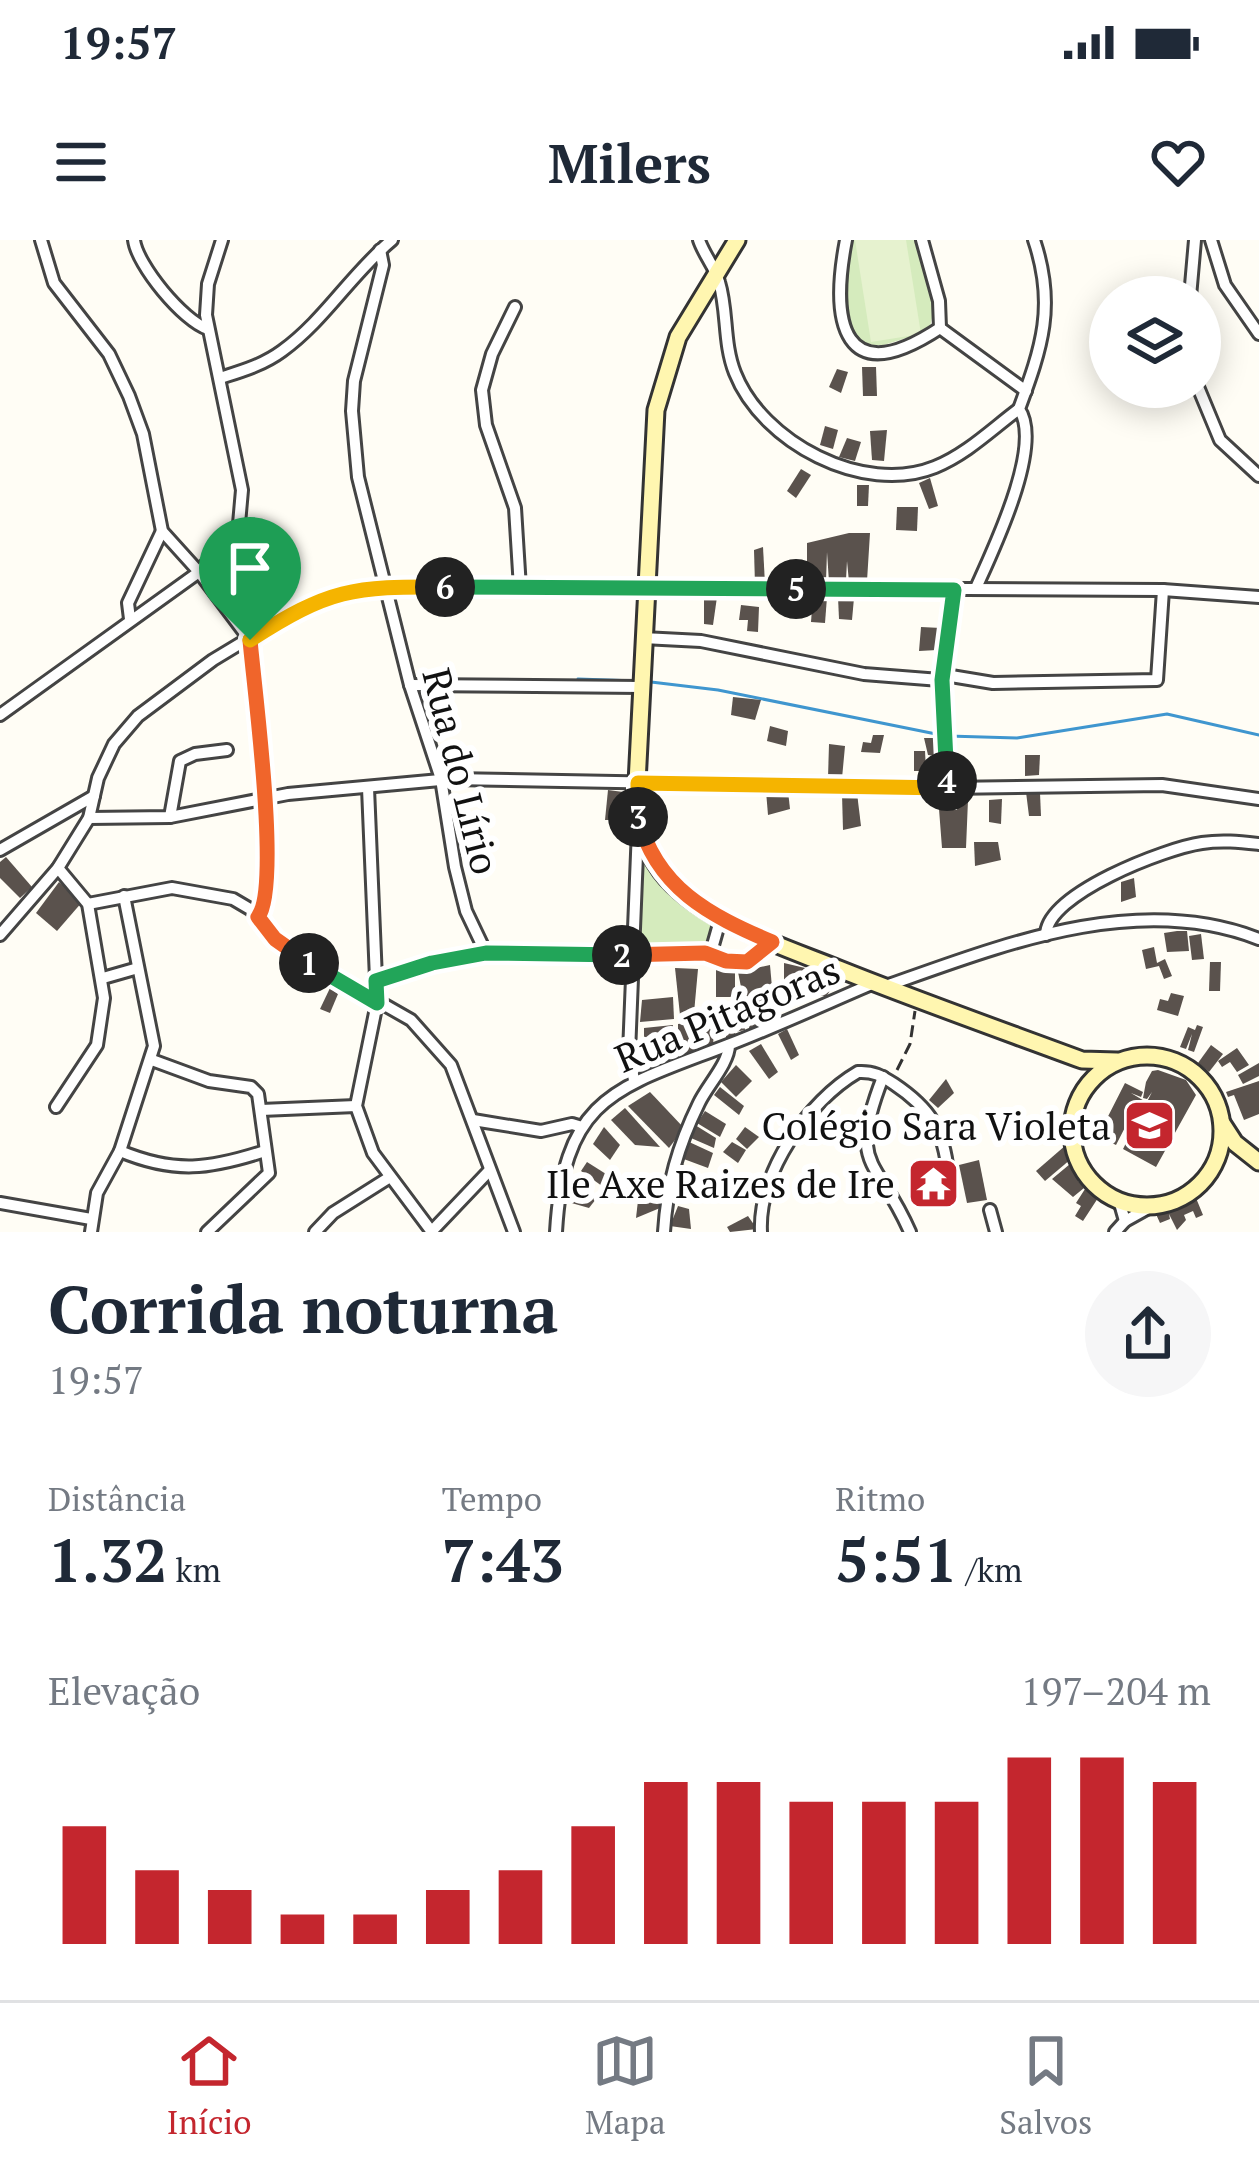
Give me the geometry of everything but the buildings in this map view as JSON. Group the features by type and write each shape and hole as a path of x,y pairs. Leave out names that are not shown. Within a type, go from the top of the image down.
{"main road":[{"path":"736,240 678,337 658,398 645,589 638,819 661,872 721,917 878,985 1082,1060 1117,1061 1140,1055 1185,1066 1203,1080 1216,1100 1221,1147 1213,1169 1197,1188 1176,1201 1152,1206 1119,1200 1094,1184 1075,1151 1074,1113 1092,1079 1117,1061"},
{"path":"1082,1060 1092,1079"},
{"path":"1213,1169 1254,1160 1222,1123"}],"street":[{"path":"40,240 54,283 109,354 129,396 142,434 162,531 250,640 267,900 258,917"},
{"path":"134,240 140,261 191,321 208,329"},
{"path":"0,715 199,572 230,537 242,514 208,329 208,284 222,240"},
{"path":"220,378 256,367 288,347 392,240"},
{"path":"700,240 721,288 728,350 746,395 774,427 821,457 868,471 919,472 970,447 1019,409 1047,308 1034,240"},
{"path":"846,240 841,311 854,346 878,353 920,340 940,328"},
{"path":"922,240 939,301 940,328"},
{"path":"1192,276 1195,240"},
{"path":"1211,240 1234,304 1259,334"},
{"name":"Rua do Lírio","path":"380,250 383,265 357,363 352,410 358,477 410,685 441,779 460,889 486,953"},
{"path":"514,308 492,354 482,391 486,424 515,508 520,588"},
{"path":"940,328 1025,391"},
{"path":"1207,408 1220,440 1259,476"},
{"path":"976,588 1013,496 1026,427 1019,409"},
{"path":"130,619 128,602 162,531"},
{"path":"0,935 58,868 89,818 114,744 138,716 213,660 314,601 351,590 387,586 976,588 1259,596"},
{"path":"947,788 942,680 954,590"},
{"path":"643,638 701,641 864,674 942,680 948,676 993,683 1158,679 1163,590"},
{"path":"410,685 642,687"},
{"path":"170,818 180,761 226,750"},
{"path":"89,818 170,818 264,800 441,779 947,788 1162,785 1259,799"},
{"path":"368,788 377,1003 356,1106 365,1139 432,1232 489,1171"},
{"path":"0,850 94,796"},
{"path":"634,1079 629,1053 638,819"},
{"path":"1046,934 1048,919 1067,901 1137,864 1198,843 1259,844"},
{"path":"56,1107 97,1045 102,1030 103,978 88,904 58,868"},
{"path":"88,904 172,888 233,899 290,951 411,1020 451,1065 514,1232"},
{"path":"0,1203 91,1225 97,1192 120,1151 152,1060 154,1036 124,896"},
{"path":"705,953 713,945 721,917"},
{"name":"Rua Pitágoras","path":"556,1232 564,1178 581,1127 634,1079 878,985 1046,934 1181,919 1259,939"},
{"path":"376,981 432,963 486,953 705,953 747,962 772,942"},
{"path":"103,978 138,968"},
{"path":"664,1232 672,1166 707,1086 729,1054 729,1045"},
{"path":"152,1060 209,1082 255,1090 269,1173 207,1232"},
{"path":"761,1232 767,1186 821,1100 858,1072 887,1079 929,1112 943,1137 948,1173"},
{"path":"887,1079 867,1119 865,1142 872,1168 910,1232"},
{"path":"261,1110 356,1106"},
{"path":"473,1120 535,1131 572,1124 581,1127"},
{"path":"120,1151 149,1162 204,1168 265,1151"},
{"path":"315,1232 359,1194 390,1177"},
{"path":"1119,1200 1125,1221"},
{"path":"1115,1232 1152,1206"},
{"path":"990,1210 996,1232"}],"path":[{"path":"887,1079 910,1044 914,998"}],"green space":[{"path":"852,240 916,240 935,305 929,331 884,345 862,345 847,309"},
{"path":"855,240 906,240 921,334 871,342"},
{"path":"640,853 647,854 712,920 710,938 698,946 640,952"}],"waterway":[{"path":"578,679 636,681"},
{"path":"651,682 718,690 941,735"},
{"path":"948,736 1017,738 1167,714 1259,735"}],"place":[{"name":"Colégio Sara Violeta","path":"1150,1125"},
{"name":"Ile Axe Raizes de Ire","path":"934,1183"}],"route":[{"path":"387,586 954,590 942,680 947,788 638,783 638,819 661,872 699,904 772,942 747,962 705,953 464,956 376,981 377,1003 290,951 258,917 267,900 250,640 314,601 387,586"}]}
